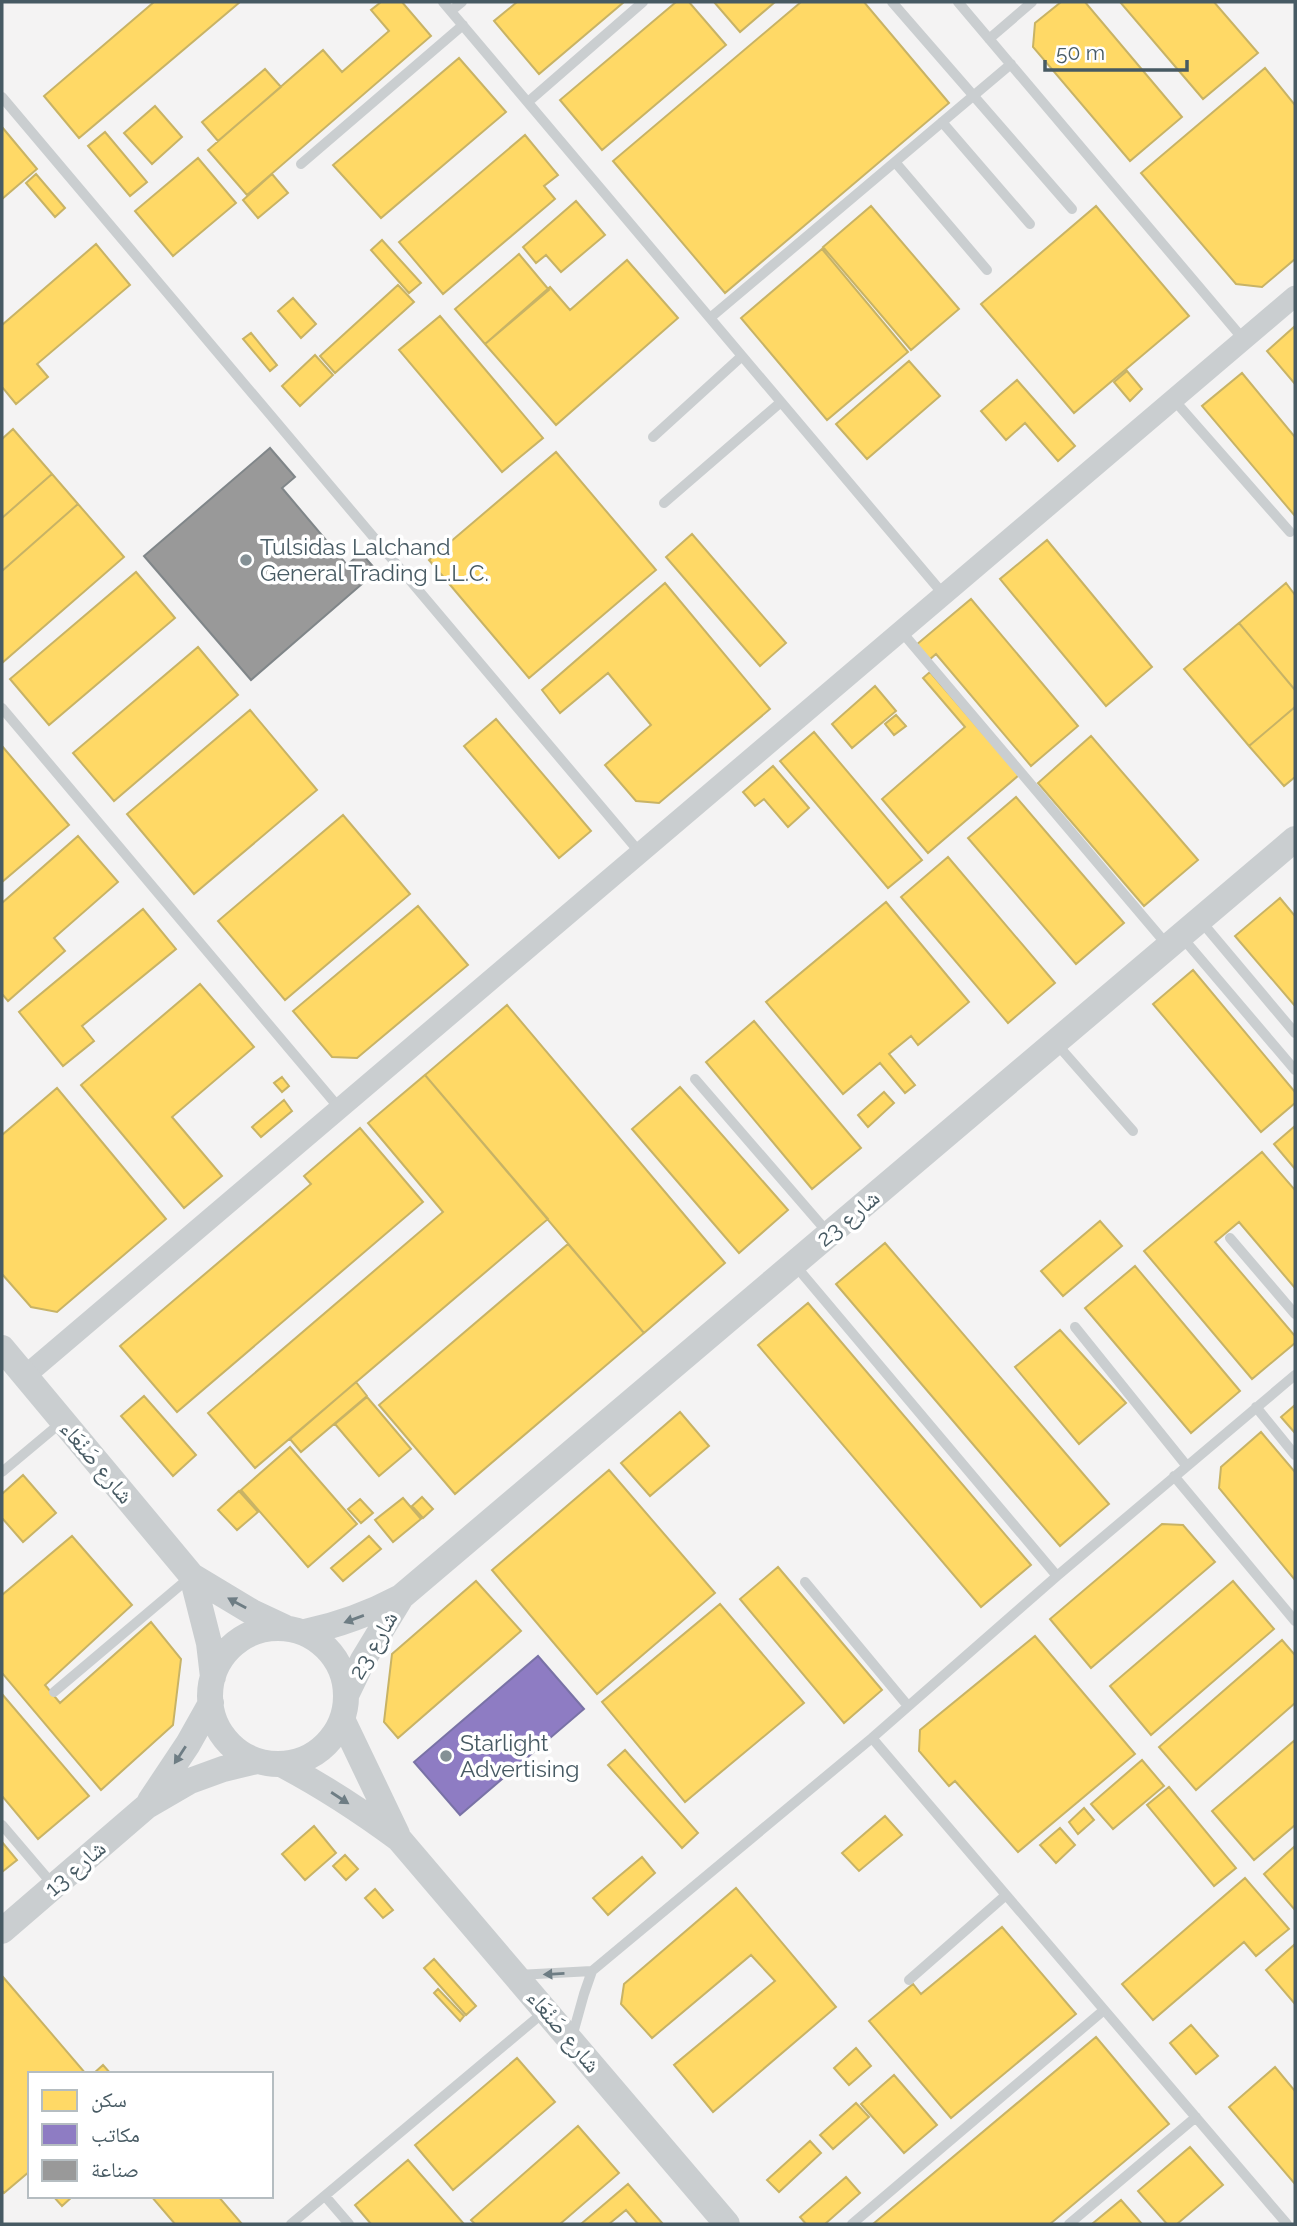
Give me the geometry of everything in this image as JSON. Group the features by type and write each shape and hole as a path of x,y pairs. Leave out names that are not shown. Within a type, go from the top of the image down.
{"street":[{"path":"25,1376 1295,296"},
{"name":"شارع 23","path":"294,1630 338,1625 401,1597 1295,839"},
{"name":"شارع صَنْعَاء","path":"2,1348 192,1576 232,1601 294,1630"},
{"name":"شارع صَنْعَاء","path":"192,1576 213,1677"},
{"name":"شارع 23","path":"344,1706 375,1639 401,1597"},
{"path":"261,1630 294,1630 321,1642 335,1656 343,1674 344,1706 329,1741 307,1757 269,1763 239,1751 225,1738 215,1721 211,1703 213,1677 223,1656 240,1640 261,1630"},
{"name":"شارع 13","path":"147,1806 188,1744 211,1703"},
{"name":"شارع صَنْعَاء","path":"344,1706 379,1800 399,1839"},
{"name":"شارع صَنْعَاء","path":"269,1763 322,1786 399,1839 727,2224"},
{"name":"شارع 13","path":"2,1931 147,1806 190,1781 223,1769 269,1763"}],"lane":[{"path":"443,2 944,595"},
{"path":"451,11 462,2"},
{"path":"528,102 643,2"},
{"path":"892,2 1072,209"},
{"path":"958,2 1244,340"},
{"path":"989,39 1031,2"},
{"path":"301,164 463,25"},
{"path":"710,318 1011,64"},
{"path":"2,97 641,854"},
{"path":"942,122 1030,224"},
{"path":"895,162 987,270"},
{"path":"653,437 742,356"},
{"path":"1174,400 1290,532"},
{"path":"664,503 781,402"},
{"path":"901,631 1183,934 1295,1070"},
{"path":"2,708 340,1109"},
{"path":"1183,934 1295,1033"},
{"path":"1055,1042 1133,1131"},
{"path":"695,1079 829,1234"},
{"path":"1230,1238 1295,1314"},
{"path":"794,1265 1056,1576"},
{"path":"1076,1327 1186,1465"},
{"path":"572,2041 583,1994 592,1971 872,1738 1056,1576 1295,1375"},
{"path":"1256,1407 1295,1455"},
{"path":"2,1472 63,1421"},
{"path":"1174,1476 1295,1621"},
{"path":"54,1692 192,1576"},
{"path":"805,1583 908,1706"},
{"path":"872,1738 1287,2224"},
{"path":"2,1825 54,1886"},
{"path":"909,1980 1006,1895"},
{"path":"516,1975 592,1971"},
{"path":"852,2224 1104,2010"},
{"path":"291,2224 546,2011"},
{"path":"1069,2224 1196,2117"},
{"path":"325,2196 349,2224"}],"building: سكن":[{"path":"154,2 240,2 79,138 44,96"},
{"path":"381,2 402,2 431,36 247,195 208,150 323,50 342,72 389,31 371,10"},
{"path":"517,2 624,2 539,74 494,21"},
{"path":"676,2 689,2 726,45 602,150 560,100"},
{"path":"714,2 775,2 740,32"},
{"path":"801,2 864,2 949,103 725,293 613,161"},
{"path":"1061,2 1085,2 1182,117 1130,161 1033,47 1035,23"},
{"path":"1120,2 1214,2 1258,53 1203,99"},
{"path":"459,58 506,112 381,218 333,165"},
{"path":"1265,68 1295,105 1295,259 1262,287 1236,284 1141,173"},
{"path":"265,69 281,87 218,141 202,122"},
{"path":"155,106 182,137 152,164 124,133"},
{"path":"2,127 37,169 2,199"},
{"path":"105,132 147,182 130,196 88,146"},
{"path":"525,135 558,175 544,186 555,199 443,294 399,242"},
{"path":"198,158 236,203 173,256 135,211"},
{"path":"36,174 65,208 55,217 26,183"},
{"path":"272,174 288,193 258,218 243,200"},
{"path":"576,201 605,235 561,272 546,255 536,263 523,247"},
{"path":"871,206 959,309 911,350 823,247"},
{"path":"1096,206 1189,316 1074,413 981,304"},
{"path":"382,240 421,283 409,293 371,250"},
{"path":"96,244 130,285 37,364 48,377 16,404 2,387 2,325"},
{"path":"822,249 908,352 827,420 741,318"},
{"path":"519,254 549,290 485,344 455,309"},
{"path":"627,260 678,318 556,425 485,344 550,287 570,310"},
{"path":"398,285 414,302 335,373 320,356"},
{"path":"293,298 316,324 301,338 278,311"},
{"path":"440,316 543,438 502,472 399,350"},
{"path":"1295,326 1295,384 1267,351"},
{"path":"251,333 277,365 270,371 243,339"},
{"path":"315,355 333,375 300,406 282,386"},
{"path":"909,361 940,396 867,459 836,424"},
{"path":"1127,371 1142,389 1130,401 1114,382"},
{"path":"1242,373 1295,437 1295,516 1202,406"},
{"path":"1017,380 1075,446 1058,461 1025,423 1006,440 981,411"},
{"path":"13,429 52,474 2,518 2,439"},
{"path":"556,452 656,570 529,678 429,560"},
{"path":"52,474 78,504 2,571 2,518"},
{"path":"78,504 124,557 2,663 2,571"},
{"path":"692,534 786,643 760,666 666,557"},
{"path":"1047,540 1152,667 1106,706 1000,579"},
{"path":"136,572 175,618 49,725 10,679"},
{"path":"665,583 770,709 659,803 636,801 605,765 651,725 608,673 560,713 542,690"},
{"path":"1286,583 1295,595 1295,690 1239,623"},
{"path":"971,599 1078,726 1031,766 936,654 929,660 916,645"},
{"path":"1239,623 1295,690 1295,707 1249,746 1184,669"},
{"path":"198,647 238,695 114,801 73,753"},
{"path":"930,672 1019,775 928,853 882,799 965,727 923,678"},
{"path":"875,686 896,711 852,748 832,724"},
{"path":"1295,707 1295,777 1284,786 1249,746"},
{"path":"250,710 317,790 194,894 127,814"},
{"path":"896,715 906,726 894,735 885,724"},
{"path":"496,719 591,831 559,858 464,746"},
{"path":"814,732 922,860 888,888 780,761"},
{"path":"1091,736 1198,860 1144,906 1038,783"},
{"path":"2,746 69,825 2,882"},
{"path":"773,766 809,808 788,827 764,799 755,806 743,792"},
{"path":"1016,797 1124,923 1076,964 968,838"},
{"path":"343,815 410,894 285,1000 218,921"},
{"path":"78,836 118,882 54,938 65,951 8,1001 2,994 2,903"},
{"path":"948,857 1055,983 1008,1023 901,897"},
{"path":"1280,898 1295,916 1295,1006 1235,936"},
{"path":"886,902 969,1002 918,1045 911,1036 889,1054 915,1085 905,1093 880,1063 843,1094 766,1002"},
{"path":"418,906 468,965 357,1058 332,1057 293,1011"},
{"path":"143,909 176,949 82,1026 94,1041 63,1066 19,1012"},
{"path":"1193,970 1295,1092 1295,1103 1261,1132 1153,1004"},
{"path":"200,984 254,1047 172,1117 222,1176 184,1208 81,1085"},
{"path":"507,1005 725,1263 644,1333 425,1075"},
{"path":"754,1021 861,1148 812,1189 706,1062"},
{"path":"425,1075 548,1219 255,1468 208,1413 443,1212 368,1123"},
{"path":"282,1077 289,1086 282,1092 274,1083"},
{"path":"680,1087 788,1210 739,1253 632,1129"},
{"path":"57,1088 166,1219 57,1312 31,1307 2,1274 2,1135"},
{"path":"884,1092 894,1103 868,1127 858,1115"},
{"path":"284,1100 292,1111 261,1137 252,1127"},
{"path":"1295,1126 1295,1169 1274,1144"},
{"path":"360,1128 423,1202 177,1412 120,1346 311,1184 304,1176"},
{"path":"1262,1152 1295,1190 1295,1288 1239,1222 1215,1242 1295,1336 1295,1343 1252,1379 1144,1251"},
{"path":"1100,1221 1122,1246 1063,1296 1041,1271"},
{"path":"885,1243 1109,1504 1060,1546 836,1284"},
{"path":"568,1244 644,1333 455,1494 379,1405"},
{"path":"1135,1266 1240,1391 1191,1433 1085,1308"},
{"path":"808,1303 1031,1565 981,1607 758,1345"},
{"path":"1060,1330 1126,1403 1079,1444 1015,1367"},
{"path":"356,1382 367,1396 301,1452 290,1439"},
{"path":"144,1396 196,1455 173,1476 121,1416"},
{"path":"367,1397 411,1449 379,1476 335,1424"},
{"path":"1295,1405 1295,1433 1281,1417"},
{"path":"680,1412 709,1446 650,1496 621,1463"},
{"path":"1261,1432 1295,1472 1295,1580 1219,1488 1221,1467"},
{"path":"290,1447 357,1524 308,1567 241,1490"},
{"path":"609,1470 715,1593 597,1694 492,1570"},
{"path":"23,1475 56,1513 23,1542 2,1518 2,1494"},
{"path":"239,1491 258,1512 237,1530 218,1510"},
{"path":"422,1497 433,1509 423,1518 412,1506"},
{"path":"403,1498 421,1519 393,1542 375,1520"},
{"path":"360,1499 373,1513 361,1523 348,1509"},
{"path":"1162,1524 1183,1525 1215,1562 1091,1668 1050,1619"},
{"path":"72,1536 132,1605 45,1685 60,1703 151,1622 181,1659 173,1725 101,1790 2,1673 2,1595"},
{"path":"369,1536 381,1549 343,1581 331,1568"},
{"path":"778,1567 882,1690 844,1723 740,1599"},
{"path":"476,1581 521,1631 398,1738 384,1722 392,1654"},
{"path":"1233,1581 1274,1629 1151,1735 1110,1686"},
{"path":"720,1604 804,1703 685,1802 602,1702"},
{"path":"1035,1636 1135,1754 1018,1852 955,1781 949,1786 919,1751 920,1730"},
{"path":"1282,1640 1295,1655 1295,1703 1196,1790 1159,1747"},
{"path":"2,1694 89,1796 38,1839 2,1796"},
{"path":"1295,1740 1295,1825 1254,1860 1212,1811"},
{"path":"625,1750 698,1833 682,1848 608,1765"},
{"path":"1142,1760 1164,1786 1113,1829 1091,1804"},
{"path":"1169,1787 1236,1868 1214,1886 1147,1805"},
{"path":"1084,1808 1094,1820 1078,1834 1069,1822"},
{"path":"885,1816 902,1835 859,1871 842,1853"},
{"path":"314,1826 336,1853 305,1880 282,1854"},
{"path":"1060,1828 1075,1845 1056,1863 1040,1845"},
{"path":"2,1842 17,1860 2,1872"},
{"path":"1295,1846 1295,1910 1264,1874"},
{"path":"345,1855 358,1869 346,1880 333,1866"},
{"path":"642,1857 655,1873 608,1915 593,1898"},
{"path":"1245,1878 1289,1929 1256,1956 1244,1942 1153,2020 1122,1984"},
{"path":"736,1888 836,2007 713,2112 674,2065 775,1981 751,1955 652,2038 621,2004 624,1984"},
{"path":"375,1889 393,1910 383,1918 365,1898"},
{"path":"1002,1927 1076,2014 951,2118 869,2021 913,1984 921,1994"},
{"path":"1295,1944 1295,2004 1266,1970"},
{"path":"434,1959 476,2006 466,2015 424,1968"},
{"path":"3,1977 84,2072 28,2072 28,2173 4,2193"},
{"path":"438,1989 464,2016 460,2021 434,1993"},
{"path":"1191,2025 1218,2056 1196,2074 1170,2043"},
{"path":"1096,2037 1169,2124 1050,2224 873,2224"},
{"path":"856,2048 871,2066 849,2085 834,2068"},
{"path":"517,2058 555,2102 453,2190 415,2145"},
{"path":"103,2065 109,2072 95,2072"},
{"path":"1275,2067 1295,2091 1295,2184 1229,2107"},
{"path":"894,2075 937,2125 904,2153 861,2104"},
{"path":"856,2103 869,2117 833,2149 820,2135"},
{"path":"578,2126 619,2173 560,2224 475,2224 471,2220"},
{"path":"810,2141 821,2153 779,2192 767,2180"},
{"path":"1190,2147 1223,2185 1177,2224 1167,2224 1138,2191"},
{"path":"408,2160 464,2224 371,2224 355,2205"},
{"path":"846,2177 860,2193 825,2224 806,2224 800,2217"},
{"path":"628,2184 663,2224 638,2224 626,2210 609,2224 581,2224"},
{"path":"55,2198 71,2198 62,2206"},
{"path":"153,2198 220,2198 242,2224 175,2224"},
{"path":"1121,2200 1142,2224 1092,2224"}],"building: مكاتب":[{"path":"538,1656 584,1709 460,1815 414,1762"}],"building: صناعة":[{"name":"Tulsidas Lalchand General Trading L.L.C.","path":"270,448 295,477 282,488 347,565 361,553 377,571 251,680 144,556"}],"place":[{"name":"Tulsidas Lalchand General Trading L.L.C.","path":"246,560"},
{"name":"Starlight Advertising","path":"446,1756"}]}
